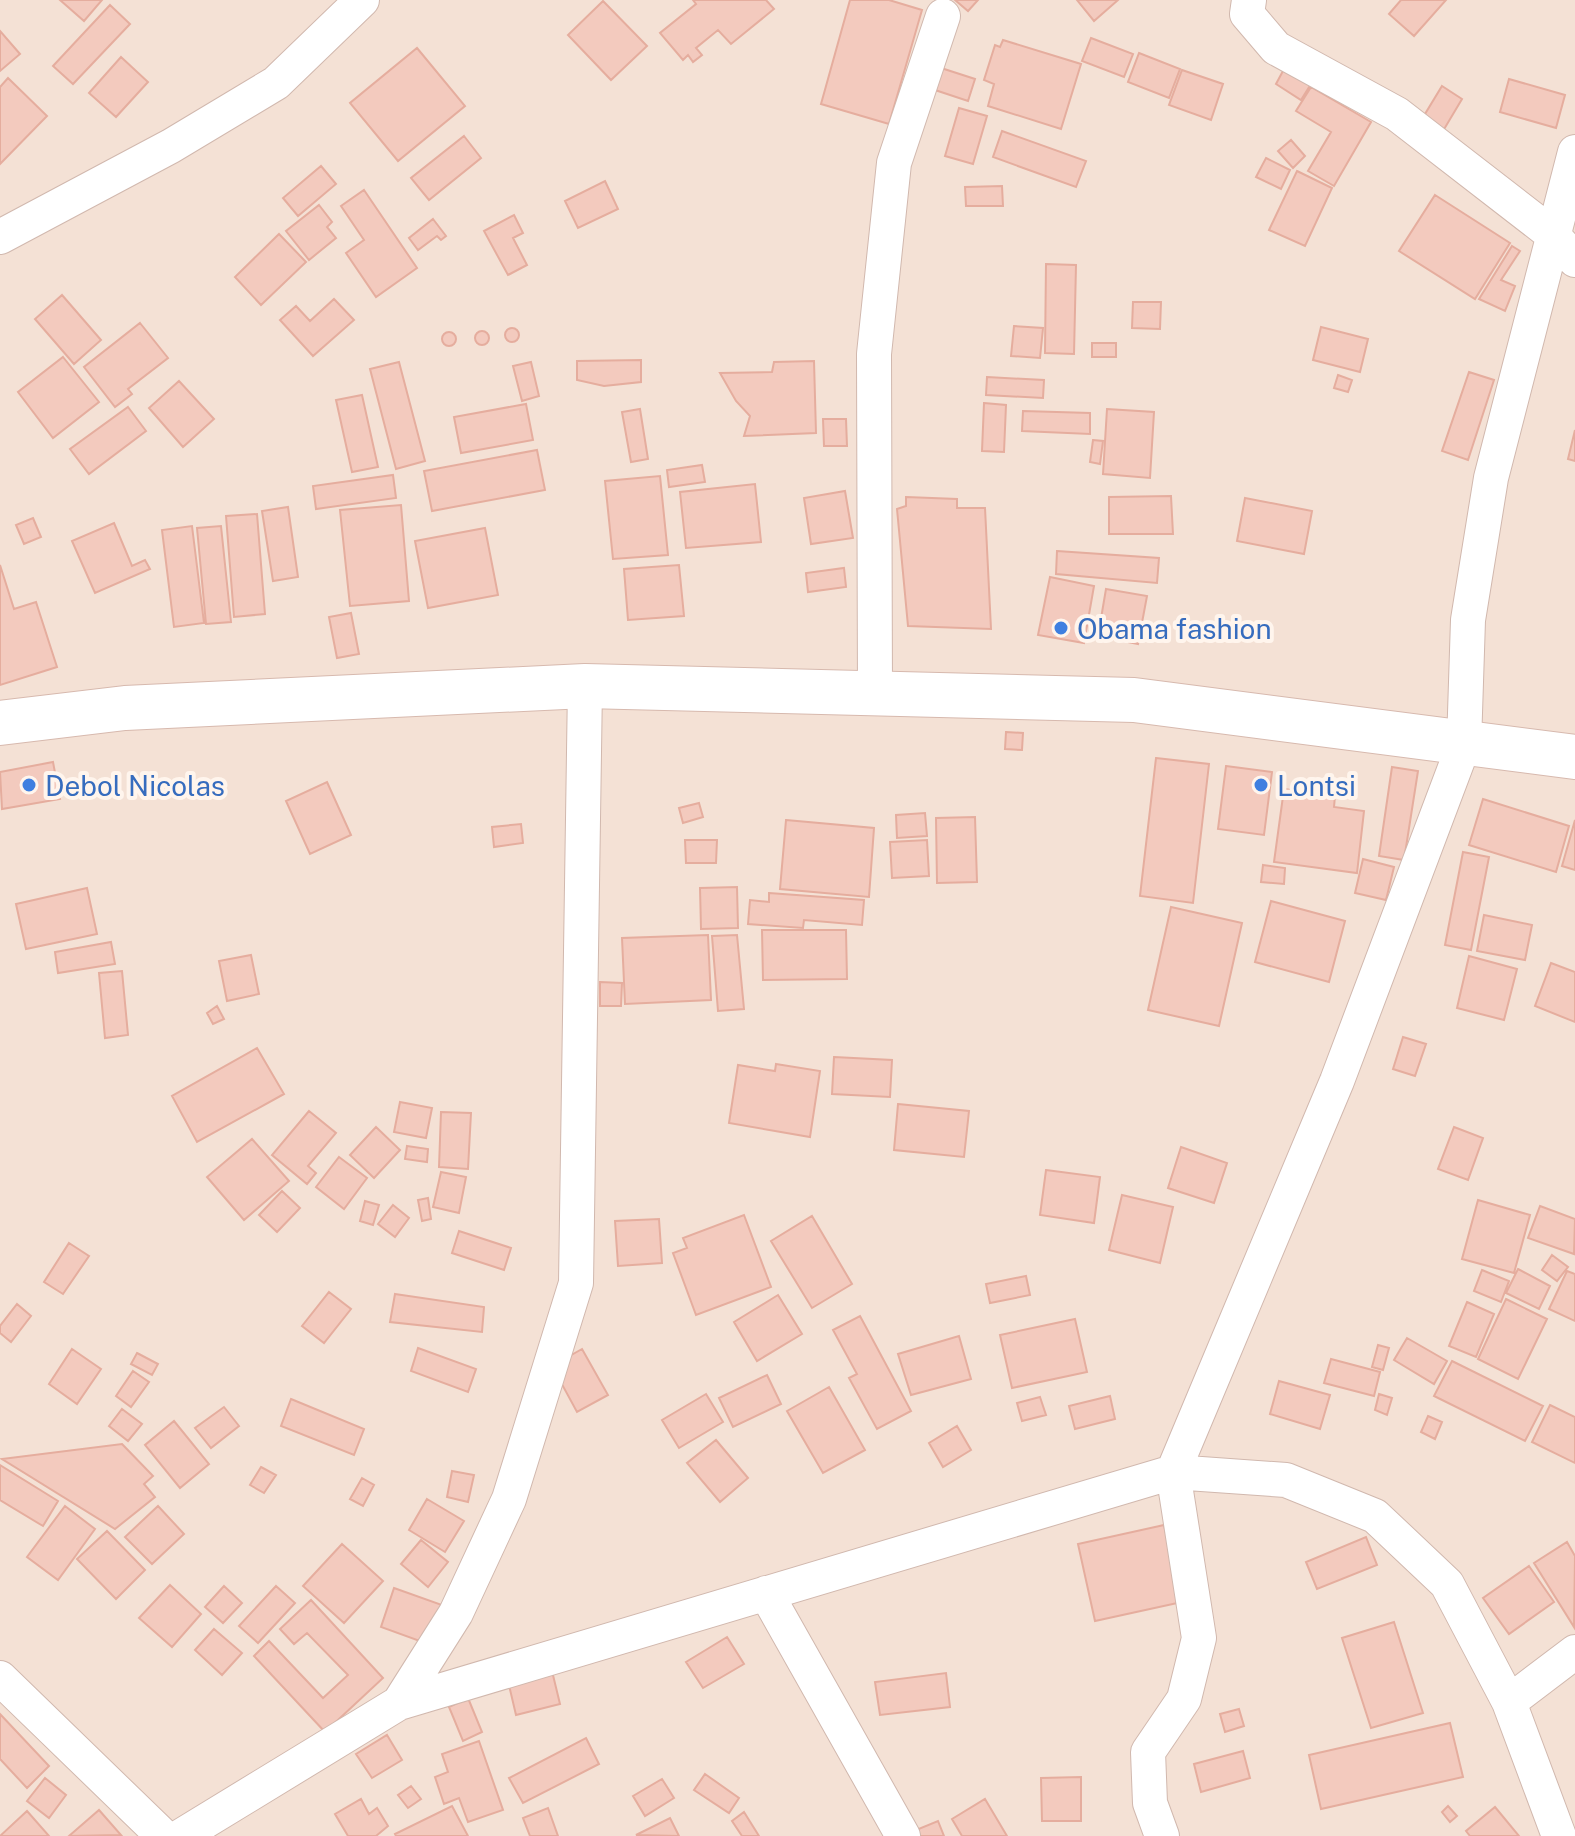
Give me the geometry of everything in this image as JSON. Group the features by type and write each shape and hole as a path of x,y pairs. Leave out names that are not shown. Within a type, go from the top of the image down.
{"street":[{"path":"0,237 171,146 276,83 362,0"},
{"path":"1249,0 1247,14 1276,48 1397,114 1552,234 1575,260"},
{"path":"875,694 874,354 894,163 943,16"},
{"path":"1162,1836 1150,1803 1148,1752 1184,1699 1199,1638 1173,1472 1337,1081 1464,744 1468,620 1491,478 1575,152"},
{"path":"399,1703 456,1613 509,1499 576,1283 585,686"},
{"path":"0,723 125,708 585,686 1134,700 1575,757"},
{"path":"181,1836 399,1703 1173,1472 1286,1480 1375,1516 1447,1584 1509,1702 1559,1836"},
{"path":"766,1593 903,1836"},
{"path":"1509,1702 1575,1652"},
{"path":"0,1678 163,1836"}],"shaded area":[{"path":"0,0 1575,0 1575,1836 0,1836"}],"building":[{"path":"60,0 102,0 84,21"},
{"path":"693,0 766,0 774,9 731,44 718,30 696,48 702,55 693,62 688,55 683,60 660,33 696,4"},
{"path":"850,0 889,0 922,10 889,124 821,104"},
{"path":"955,0 978,0 968,11"},
{"path":"1077,0 1118,0 1094,21"},
{"path":"1401,0 1446,0 1414,36 1389,14"},
{"path":"603,1 647,46 611,80 568,35"},
{"path":"110,5 130,24 73,84 53,66"},
{"path":"0,31 20,54 0,71"},
{"path":"1091,38 1133,54 1124,77 1082,61"},
{"path":"1003,40 1081,64 1061,129 988,106 994,84 984,80 995,45 1000,47"},
{"path":"417,48 465,106 398,161 350,103"},
{"path":"1139,53 1180,69 1169,98 1128,82"},
{"path":"121,57 148,82 116,117 89,93"},
{"path":"938,67 975,79 968,101 932,89"},
{"path":"1284,69 1311,84 1301,100 1276,84"},
{"path":"1182,70 1223,84 1211,120 1169,105"},
{"path":"8,78 47,116 0,164 0,87"},
{"path":"1509,79 1565,95 1556,128 1500,112"},
{"path":"1442,86 1462,99 1443,131 1422,119"},
{"path":"1311,87 1371,122 1334,186 1308,171 1331,132 1296,111"},
{"path":"959,108 987,116 973,164 945,156"},
{"path":"1002,131 1086,161 1076,187 993,157"},
{"path":"464,136 481,158 429,200 411,178"},
{"path":"1291,140 1305,156 1293,168 1278,151"},
{"path":"1266,158 1290,170 1281,189 1256,177"},
{"path":"321,166 336,184 298,216 283,198"},
{"path":"1297,171 1332,188 1305,246 1269,230"},
{"path":"605,181 618,209 578,228 565,201"},
{"path":"1002,186 1003,206 966,206 965,187"},
{"path":"364,190 417,268 376,297 346,253 364,240 341,206"},
{"path":"1435,195 1510,243 1475,299 1399,251"},
{"path":"319,205 332,222 327,227 336,238 309,260 286,231"},
{"path":"514,215 523,233 513,238 527,265 508,275 484,231"},
{"path":"433,219 446,236 441,240 437,236 418,250 409,238"},
{"path":"279,234 306,262 261,305 235,277"},
{"path":"1512,246 1520,251 1501,280 1515,286 1505,311 1479,299"},
{"path":"1046,264 1076,265 1074,354 1045,353"},
{"path":"62,295 101,340 74,364 35,319"},
{"path":"334,299 354,320 313,356 280,320 296,306 310,321"},
{"path":"1133,302 1161,302 1160,329 1132,328"},
{"path":"140,323 168,358 128,389 132,394 115,407 84,367"},
{"path":"1014,326 1043,328 1040,358 1011,356"},
{"path":"1321,327 1368,339 1360,372 1313,360"},
{"path":"512,328 519,335 512,342 505,335"},
{"path":"482,331 489,338 482,345 475,338"},
{"path":"449,332 456,339 449,346 442,339"},
{"path":"1092,343 1116,343 1116,357 1092,357"},
{"path":"63,357 99,402 53,438 18,392"},
{"path":"641,360 641,382 604,386 577,380 577,361"},
{"path":"814,361 816,433 744,436 750,416 736,401 720,373 772,372 774,362"},
{"path":"399,362 425,461 396,469 370,369"},
{"path":"531,362 539,396 522,401 513,366"},
{"path":"1469,372 1494,380 1468,460 1442,451"},
{"path":"1338,375 1352,380 1348,392 1334,388"},
{"path":"987,377 1044,380 1043,398 986,395"},
{"path":"179,381 214,419 183,447 149,408"},
{"path":"362,395 378,467 352,472 336,400"},
{"path":"984,403 1006,405 1004,452 982,451"},
{"path":"526,404 533,440 461,453 454,417"},
{"path":"128,407 146,431 89,474 70,449"},
{"path":"640,409 648,459 631,462 622,412"},
{"path":"1107,409 1154,412 1150,478 1103,474"},
{"path":"1023,411 1090,413 1090,434 1022,431"},
{"path":"823,419 846,419 847,446 824,446"},
{"path":"1575,430 1575,461 1568,459"},
{"path":"1093,440 1103,441 1100,464 1090,462"},
{"path":"537,450 545,490 432,511 424,471"},
{"path":"702,465 705,482 669,487 667,470"},
{"path":"393,475 396,498 316,509 313,486"},
{"path":"660,476 668,555 613,559 605,481"},
{"path":"755,484 761,542 686,548 680,492"},
{"path":"845,491 853,538 811,544 804,498"},
{"path":"1171,496 1173,534 1109,534 1109,497"},
{"path":"906,497 957,499 957,508 985,508 991,629 908,626 897,509 906,506"},
{"path":"1245,498 1312,511 1304,554 1237,541"},
{"path":"401,505 409,601 350,606 340,510"},
{"path":"288,507 298,577 273,581 262,511"},
{"path":"257,514 265,614 234,617 226,516"},
{"path":"33,518 41,537 24,544 16,525"},
{"path":"114,523 132,566 145,560 150,569 95,593 72,541"},
{"path":"192,526 204,623 174,627 162,530"},
{"path":"221,526 231,622 206,624 197,528"},
{"path":"485,528 498,595 428,608 415,541"},
{"path":"1057,551 1159,558 1157,583 1056,574"},
{"path":"0,565 14,609 36,602 57,667 0,685"},
{"path":"679,565 684,616 628,620 624,569"},
{"path":"844,568 846,587 808,592 806,573"},
{"path":"1050,577 1094,586 1084,643 1038,635"},
{"path":"1106,589 1147,596 1138,644 1098,636"},
{"path":"351,613 359,654 337,658 329,617"},
{"path":"1006,732 1023,733 1022,750 1005,749"},
{"path":"1156,758 1209,764 1193,903 1140,896"},
{"path":"53,762 60,799 2,809 0,772"},
{"path":"1226,766 1272,772 1264,835 1218,829"},
{"path":"1392,767 1418,771 1404,860 1379,856"},
{"path":"327,782 351,835 310,854 286,801"},
{"path":"1284,789 1335,796 1334,807 1364,811 1357,873 1274,862"},
{"path":"1483,799 1569,826 1556,872 1469,845"},
{"path":"699,803 703,817 683,823 679,808"},
{"path":"925,813 927,836 897,838 896,815"},
{"path":"975,817 977,882 937,883 936,818"},
{"path":"786,820 874,828 869,897 780,889"},
{"path":"1575,820 1575,870 1562,866"},
{"path":"521,824 523,843 494,847 492,827"},
{"path":"685,840 717,840 716,863 686,863"},
{"path":"927,840 929,876 892,878 890,842"},
{"path":"1463,852 1489,857 1471,950 1445,945"},
{"path":"1363,859 1394,867 1386,900 1355,893"},
{"path":"1263,865 1285,868 1284,884 1261,882"},
{"path":"737,887 738,928 701,929 700,888"},
{"path":"87,888 97,934 26,949 16,904"},
{"path":"769,893 864,900 862,925 804,920 803,928 748,924 750,900 769,902"},
{"path":"1271,901 1345,921 1329,982 1255,962"},
{"path":"1171,907 1242,923 1219,1026 1148,1010"},
{"path":"1484,915 1532,925 1525,960 1477,951"},
{"path":"762,930 846,930 847,979 763,980"},
{"path":"708,935 711,1000 625,1004 622,938"},
{"path":"737,935 744,1009 718,1011 712,936"},
{"path":"111,942 115,964 58,973 55,952"},
{"path":"251,955 259,994 227,1001 219,961"},
{"path":"1469,956 1517,969 1504,1020 1457,1008"},
{"path":"1551,963 1575,972 1575,1022 1535,1006"},
{"path":"122,971 128,1035 105,1038 99,973"},
{"path":"600,982 622,983 621,1006 600,1006"},
{"path":"217,1006 224,1019 213,1024 207,1013"},
{"path":"1403,1037 1426,1044 1415,1076 1393,1069"},
{"path":"257,1048 284,1094 197,1142 172,1096"},
{"path":"834,1057 892,1060 890,1097 832,1094"},
{"path":"776,1064 820,1071 810,1137 729,1123 738,1065 775,1071"},
{"path":"400,1102 432,1108 426,1138 394,1132"},
{"path":"898,1104 969,1111 964,1157 894,1150"},
{"path":"309,1111 336,1133 308,1166 316,1173 307,1184 272,1155"},
{"path":"441,1112 471,1113 468,1169 439,1167"},
{"path":"376,1127 400,1150 374,1178 350,1155"},
{"path":"1454,1127 1483,1138 1468,1180 1438,1169"},
{"path":"252,1139 289,1181 244,1220 207,1177"},
{"path":"407,1146 428,1149 427,1162 405,1159"},
{"path":"1181,1147 1227,1163 1214,1203 1168,1188"},
{"path":"339,1157 367,1178 344,1209 316,1187"},
{"path":"1046,1170 1100,1177 1094,1223 1040,1215"},
{"path":"441,1172 466,1177 459,1213 433,1207"},
{"path":"282,1191 300,1208 277,1232 259,1215"},
{"path":"1122,1195 1173,1207 1160,1263 1109,1250"},
{"path":"428,1198 431,1219 422,1221 418,1200"},
{"path":"1478,1200 1530,1215 1514,1273 1462,1259"},
{"path":"365,1201 379,1205 373,1225 360,1221"},
{"path":"393,1205 409,1218 395,1237 378,1224"},
{"path":"1540,1206 1575,1219 1574,1254 1528,1238"},
{"path":"744,1215 771,1287 696,1315 673,1253 687,1248 683,1238"},
{"path":"812,1216 852,1284 812,1308 771,1241"},
{"path":"659,1219 662,1263 618,1266 615,1221"},
{"path":"459,1231 511,1248 504,1270 452,1253"},
{"path":"69,1243 89,1256 63,1294 44,1282"},
{"path":"1552,1255 1568,1267 1557,1281 1542,1270"},
{"path":"1518,1269 1550,1286 1539,1309 1506,1293"},
{"path":"1482,1270 1509,1281 1501,1302 1474,1291"},
{"path":"1567,1271 1575,1274 1575,1321 1549,1309"},
{"path":"1026,1276 1030,1295 990,1303 986,1284"},
{"path":"329,1292 351,1309 324,1343 302,1326"},
{"path":"395,1294 484,1307 482,1332 390,1322"},
{"path":"778,1295 802,1334 757,1361 734,1322"},
{"path":"1506,1299 1547,1319 1518,1379 1478,1359"},
{"path":"1467,1302 1494,1314 1476,1357 1449,1346"},
{"path":"17,1304 31,1316 11,1342 0,1333 0,1326"},
{"path":"860,1316 911,1411 877,1429 849,1378 857,1374 833,1330"},
{"path":"1075,1319 1087,1372 1012,1388 1000,1335"},
{"path":"959,1336 971,1379 911,1395 898,1354"},
{"path":"1407,1338 1447,1361 1434,1384 1394,1360"},
{"path":"1378,1345 1389,1348 1383,1370 1372,1367"},
{"path":"418,1348 476,1369 468,1392 411,1371"},
{"path":"72,1349 101,1369 77,1404 49,1384"},
{"path":"582,1349 608,1395 577,1412 552,1366"},
{"path":"137,1353 158,1364 152,1375 131,1364"},
{"path":"1331,1359 1380,1372 1374,1396 1324,1383"},
{"path":"1452,1361 1543,1406 1525,1441 1434,1396"},
{"path":"133,1371 149,1382 131,1407 116,1396"},
{"path":"767,1375 781,1404 733,1427 719,1398"},
{"path":"1279,1381 1330,1395 1320,1429 1270,1414"},
{"path":"829,1387 865,1450 823,1473 787,1411"},
{"path":"706,1394 723,1422 679,1448 662,1420"},
{"path":"1379,1394 1392,1398 1387,1415 1375,1410"},
{"path":"1110,1396 1115,1419 1075,1429 1069,1406"},
{"path":"1040,1397 1046,1415 1022,1421 1017,1403"},
{"path":"291,1399 364,1429 354,1455 281,1426"},
{"path":"1550,1405 1575,1417 1575,1463 1532,1442"},
{"path":"224,1407 239,1426 211,1448 195,1428"},
{"path":"122,1409 142,1424 128,1441 109,1426"},
{"path":"1428,1416 1442,1422 1435,1439 1421,1432"},
{"path":"174,1421 209,1464 180,1488 145,1445"},
{"path":"957,1426 971,1450 943,1467 929,1443"},
{"path":"716,1440 748,1478 720,1502 687,1463"},
{"path":"122,1444 153,1476 144,1484 155,1497 115,1529 2,1459"},
{"path":"0,1465 58,1501 43,1526 0,1500"},
{"path":"261,1467 276,1475 264,1493 250,1485"},
{"path":"452,1471 474,1475 468,1502 447,1497"},
{"path":"362,1478 374,1485 363,1506 350,1499"},
{"path":"427,1499 464,1521 445,1552 409,1530"},
{"path":"65,1506 95,1529 58,1580 27,1557"},
{"path":"158,1506 184,1534 152,1564 125,1537"},
{"path":"1164,1525 1182,1602 1095,1621 1078,1544"},
{"path":"107,1531 145,1570 116,1599 77,1559"},
{"path":"1366,1537 1377,1565 1317,1589 1306,1562"},
{"path":"421,1540 448,1562 428,1587 401,1564"},
{"path":"1567,1542 1575,1556 1574,1627 1534,1563"},
{"path":"342,1544 383,1581 344,1623 303,1586"},
{"path":"1529,1566 1554,1602 1509,1634 1483,1598"},
{"path":"170,1585 201,1614 172,1647 139,1618"},
{"path":"224,1586 242,1603 223,1623 205,1607"},
{"path":"276,1586 295,1603 258,1643 239,1626"},
{"path":"394,1588 442,1605 428,1644 381,1627"},
{"path":"311,1600 383,1678 325,1732 254,1656 269,1641 323,1698 348,1675 307,1633 294,1644 280,1629"},
{"path":"1394,1622 1423,1713 1371,1728 1342,1638"},
{"path":"214,1629 242,1653 222,1675 195,1650"},
{"path":"727,1637 744,1664 703,1688 686,1662"},
{"path":"552,1671 560,1704 516,1715 508,1681"},
{"path":"946,1673 950,1707 880,1715 875,1682"},
{"path":"468,1698 482,1732 463,1741 449,1707"},
{"path":"1239,1709 1244,1726 1225,1732 1220,1714"},
{"path":"0,1714 49,1766 27,1788 0,1759"},
{"path":"1450,1723 1463,1777 1321,1809 1309,1755"},
{"path":"387,1735 402,1760 372,1778 356,1754"},
{"path":"586,1738 599,1764 523,1803 509,1778"},
{"path":"479,1741 503,1810 468,1822 459,1798 444,1804 435,1777 448,1772 442,1754"},
{"path":"1243,1751 1250,1778 1201,1792 1194,1764"},
{"path":"705,1774 739,1798 729,1813 694,1790"},
{"path":"1081,1777 1081,1821 1042,1821 1041,1778"},
{"path":"45,1778 66,1795 49,1818 27,1801"},
{"path":"662,1779 674,1798 645,1816 633,1796"},
{"path":"411,1786 421,1799 408,1808 398,1795"},
{"path":"361,1799 369,1814 377,1808 388,1826 376,1836 348,1836 335,1814"},
{"path":"985,1799 1007,1836 962,1836 952,1819"},
{"path":"452,1806 468,1836 396,1836 395,1834"},
{"path":"1448,1806 1457,1816 1450,1822 1442,1812"},
{"path":"1495,1807 1519,1836 1470,1836 1466,1831"},
{"path":"548,1808 558,1836 530,1836 523,1818"},
{"path":"99,1810 121,1835 69,1836"},
{"path":"27,1811 49,1836 0,1836"},
{"path":"744,1812 759,1836 742,1836 732,1821"},
{"path":"670,1818 679,1836 636,1835"},
{"path":"938,1821 944,1836 918,1836 916,1830"}],"place":[{"name":"Obama fashion","path":"1061,628"},
{"name":"Debol Nicolas","path":"29,785"},
{"name":"Lontsi","path":"1261,785"}]}
